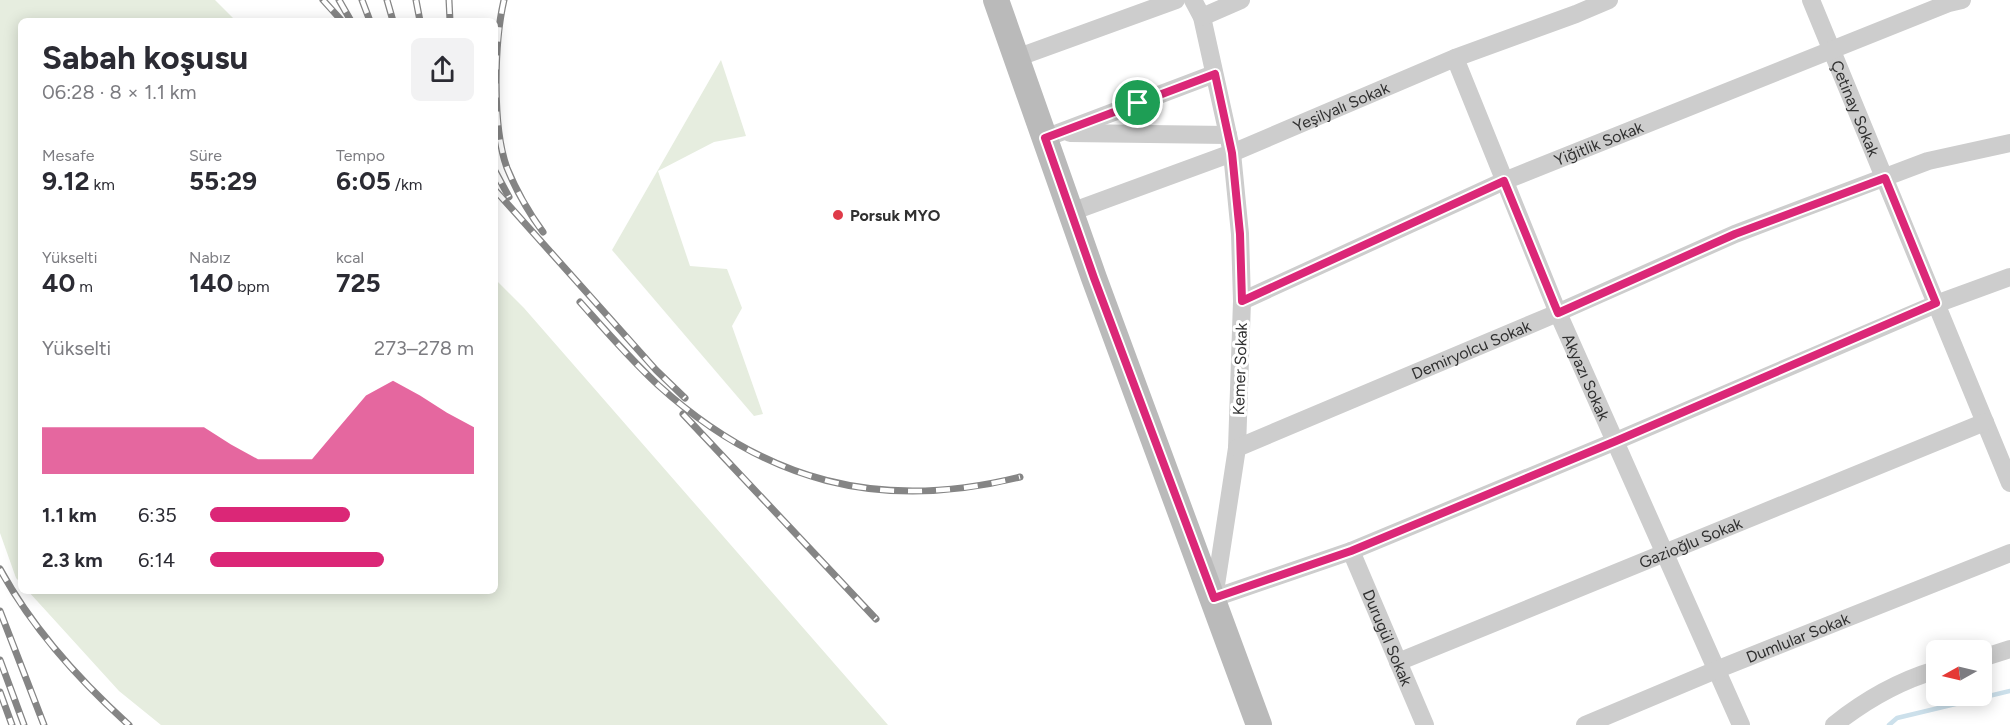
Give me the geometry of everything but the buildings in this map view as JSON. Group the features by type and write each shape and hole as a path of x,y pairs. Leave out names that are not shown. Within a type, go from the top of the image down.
{"main road":[{"path":"996,0 1016,58 1053,135 1071,212 1259,725"}],"street":[{"path":"1016,58 1176,0"},
{"name":"Kemer Sokak","path":"1193,0 1202,17 1232,153 1240,234 1242,301 1237,448 1214,598"},
{"path":"1202,17 1241,0"},
{"name":"Yeşilyalı Sokak","path":"1071,212 1232,153 1573,7 1609,0"},
{"name":"Çetinay Sokak","path":"1811,0 2010,483"},
{"name":"Yiğitlik Sokak","path":"1242,301 1504,181 1949,3 1962,0"},
{"name":"Akyazı Sokak","path":"1455,58 1558,313 1740,725"},
{"path":"1053,135 1215,74"},
{"path":"1053,135 1228,135"},
{"name":"Demiryolcu Sokak","path":"1237,448 1558,313 1735,234 1928,161 2010,143"},
{"path":"1214,598 1351,551 1616,441 1936,303 2010,277"},
{"name":"Gazioğlu Sokak","path":"1398,662 1985,422"},
{"name":"Durugül Sokak","path":"1351,551 1425,725"},
{"name":"Dumlular Sokak","path":"1585,725 1716,670 2010,553"},
{"path":"1992,655 2010,649"},
{"path":"1834,725 1855,709 1886,691 1926,674"}],"shaded area":[{"path":"0,0 215,0 233,18 18,18 18,580 0,533"},
{"path":"721,60 746,136 714,142 658,171 690,266 727,269 742,308 732,326 763,414 754,416 612,250"},
{"path":"498,282 524,308 888,725 161,725 119,691 31,594 498,594"}],"waterway":[{"path":"1889,725 1897,718 2010,691"}],"railway":[{"path":"323,0 339,18"},
{"path":"339,0 349,18"},
{"path":"362,0 369,18"},
{"path":"387,0 392,18"},
{"path":"416,0 419,18"},
{"path":"449,0 450,18"},
{"path":"498,39 504,0"},
{"path":"498,119 502,151 507,168 514,185 543,232"},
{"path":"498,177 509,197"},
{"path":"498,193 656,370 685,398"},
{"path":"580,302 658,385 699,418 740,445 783,466 827,481 872,489 919,491 969,487 1020,477"},
{"path":"683,414 876,619"},
{"path":"0,569 27,612 58,652 92,690 129,725"},
{"path":"0,611 44,725"},
{"path":"0,660 24,725"},
{"path":"0,692 12,725"}],"place":[{"name":"Porsuk MYO","path":"838,215"}],"route":[{"path":"1215,74 1232,153 1240,234 1242,301 1504,181 1558,313 1735,234 1885,178 1936,303 1616,441 1351,551 1214,598 1094,278 1045,138 1138,103 1215,74"}]}
